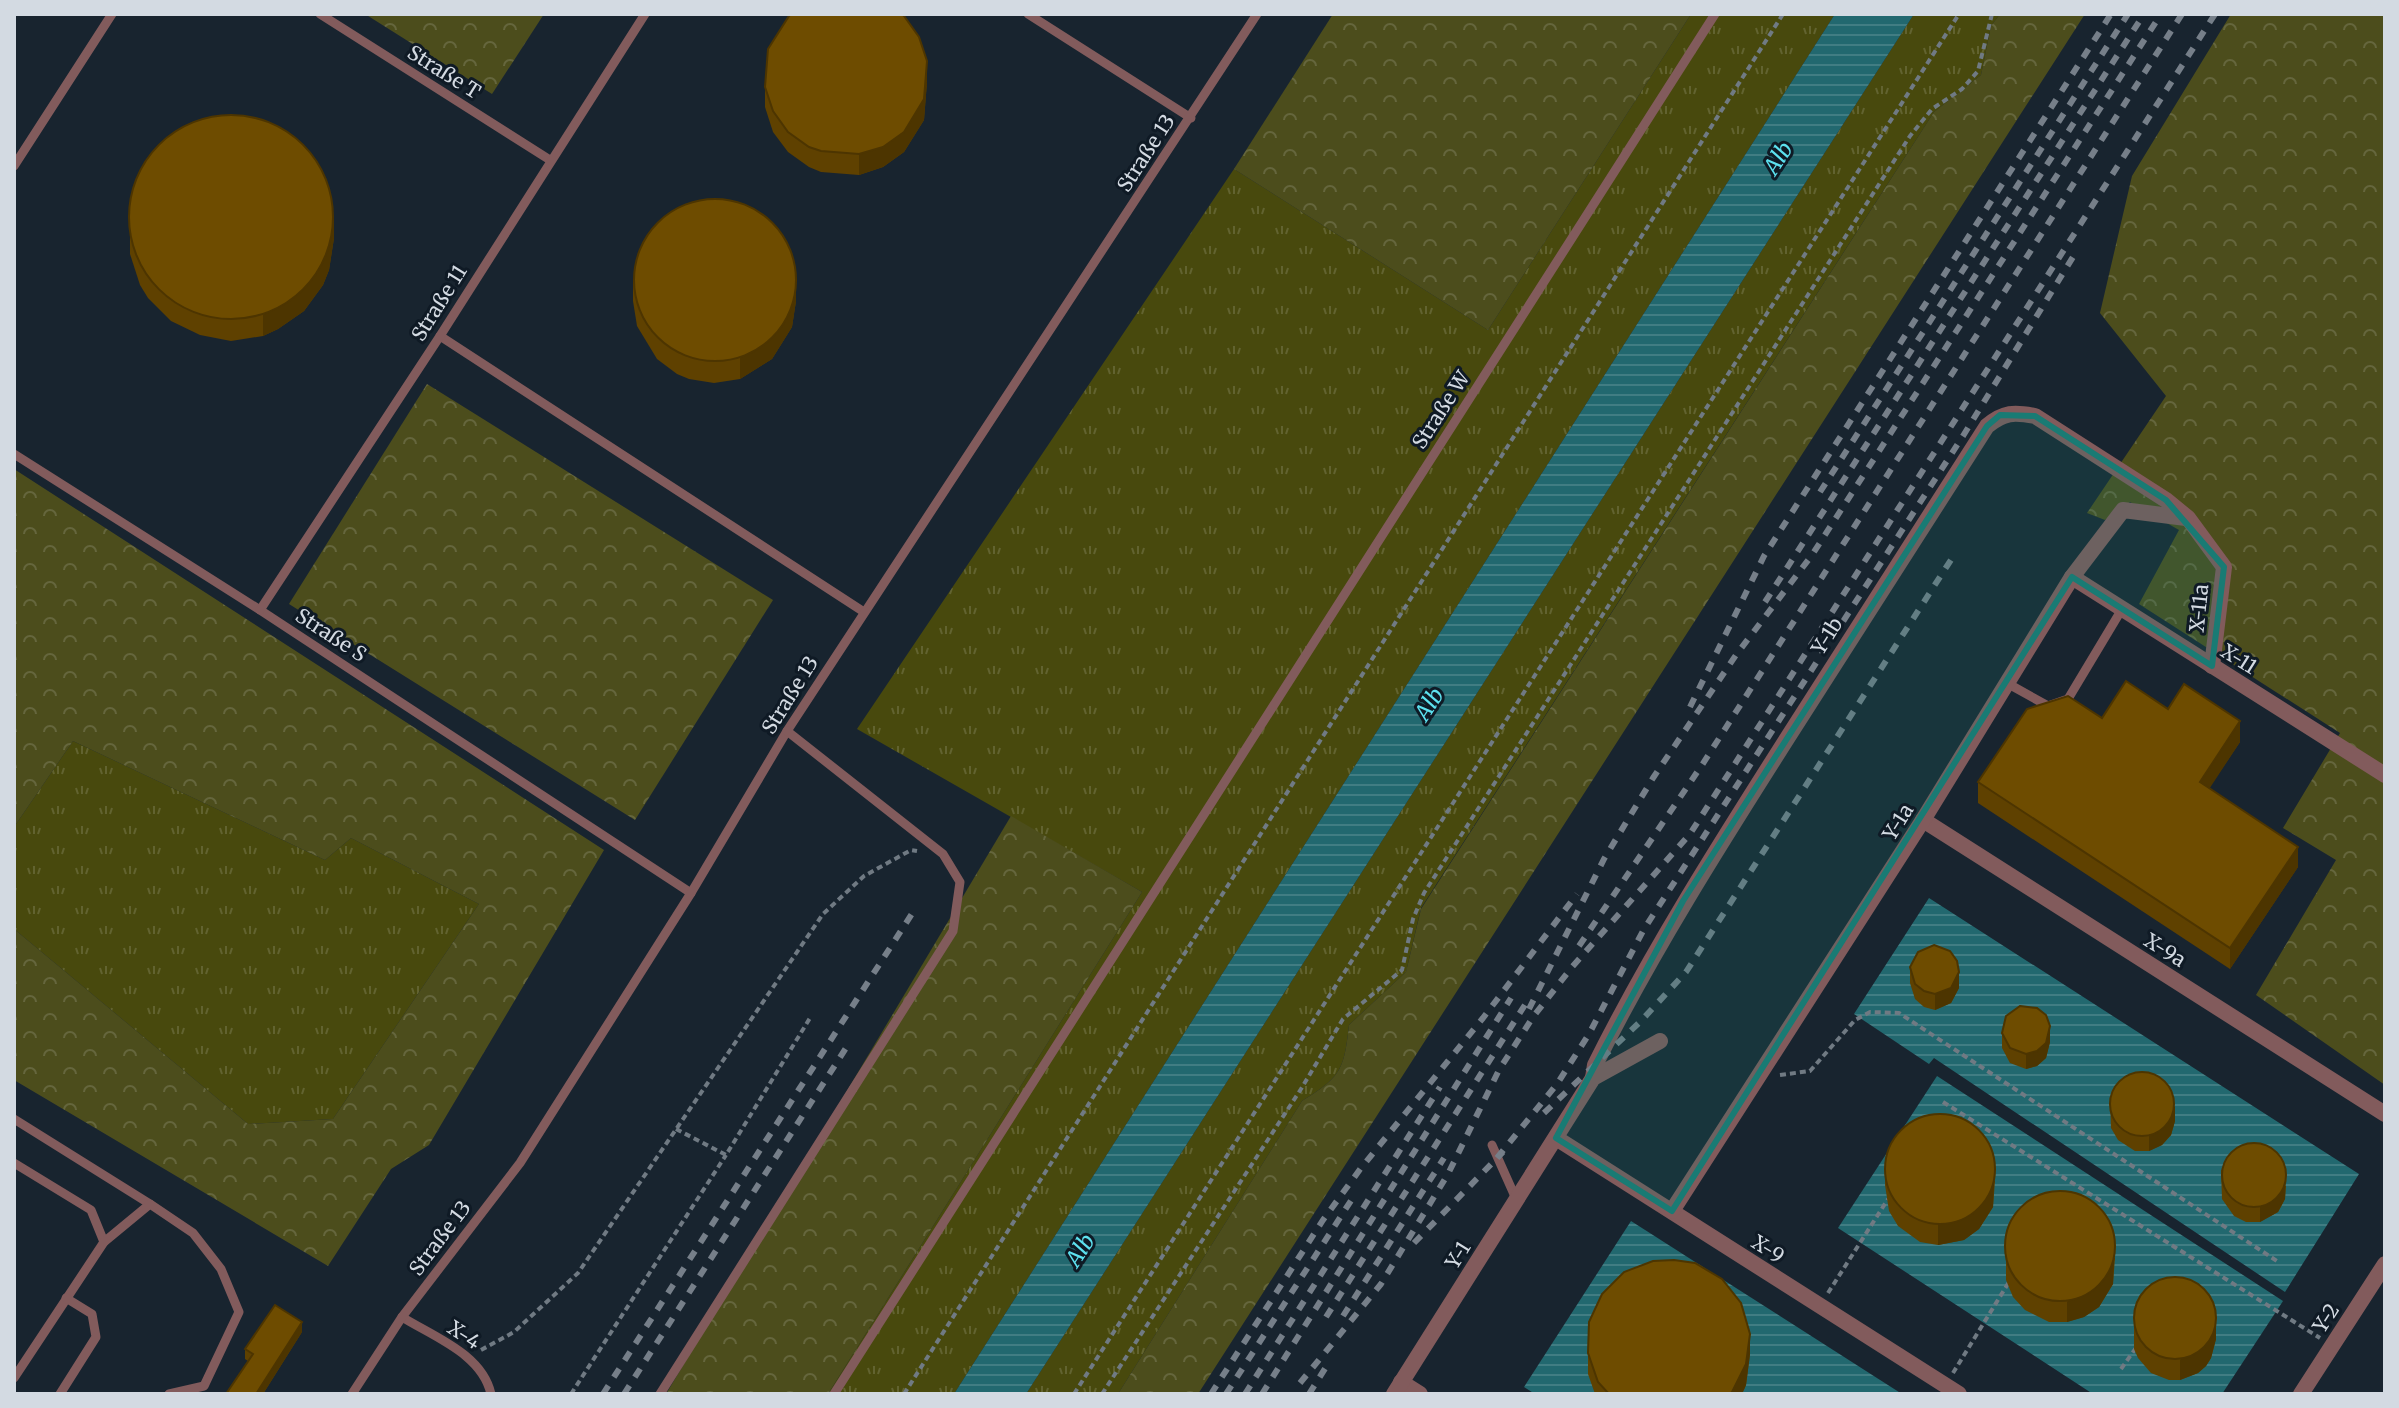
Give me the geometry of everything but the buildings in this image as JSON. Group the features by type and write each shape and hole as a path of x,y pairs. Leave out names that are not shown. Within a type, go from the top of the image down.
{"street":[{"name":"Y-1b","path":"1556,1138 1593,1078 1595,1065 1634,988 1683,901 1987,426 2000,415 2015,412 2035,416 2166,500 2188,518"},
{"name":"Y-1a","path":"1672,1211 1923,820 2072,577 2123,510 2188,518"},
{"name":"X-11a","path":"2188,518 2224,567 2212,666"},
{"name":"X-11","path":"2072,577 2385,775"},
{"name":"X-9a","path":"1923,820 2385,1114"},
{"name":"Y-1b","path":"1593,1078 1660,1041"},
{"name":"X-9","path":"1556,1138 1952,1390"},
{"name":"Y-1","path":"1398,1388 1556,1138"},
{"name":"Y-2","path":"2301,1394 2385,1264"},
{"path":"1398,1388 1420,1394"}],"lane":[{"path":"14,166 112,14"},
{"name":"Straße T","path":"320,14 550,160"},
{"name":"Straße 11","path":"260,610 440,336 645,14"},
{"path":"1028,14 1191,118"},
{"name":"Straße 13","path":"352,1394 402,1317 520,1163 691,893 787,731 1257,14"},
{"name":"Straße W","path":"834,1394 1715,14"},
{"path":"440,336 864,612"},
{"name":"Straße S","path":"14,454 260,610 691,893"},
{"path":"2005,682 2048,706 2068,699 2122,609"},
{"path":"660,1394 953,931 960,882 943,854 787,731"},
{"path":"14,1119 193,1233 221,1269 239,1312 204,1386 169,1394"},
{"path":"1492,1145 1517,1201"},
{"path":"14,1163 91,1210 104,1242"},
{"path":"14,1378 104,1242 150,1204"},
{"path":"60,1394 96,1337 92,1314 66,1298"},
{"name":"X-4","path":"402,1317 469,1358 487,1379 491,1394"}],"path":[{"path":"904,1394 1783,14"},
{"path":"1074,1394 1959,14"},
{"path":"1102,1394 1301,1089 1343,1019 1402,970 1413,919 1424,893 1910,136 1932,109 1962,89 1978,71 1992,14"},
{"path":"469,1358 514,1332 578,1273 823,914 864,876 911,850 943,854"},
{"path":"1762,1071 1779,1075 1810,1071 1855,1020 1870,1012 1899,1013 2280,1263"},
{"path":"571,1394 726,1155 810,1018"},
{"path":"1943,1102 2332,1347"},
{"path":"676,1129 726,1155"},
{"path":"1820,1305 1894,1190"},
{"path":"1888,1200 1897,1206"},
{"path":"1952,1390 2009,1281 2019,1287"},
{"path":"2121,1369 2143,1336"},
{"path":"2135,1349 2147,1356"}],"highlighted area":[{"path":"2000,415 2035,416 2166,500 2224,567 2212,666 2072,577 1672,1211 1556,1138 1683,901 1987,426"}],"green space":[{"path":"365,14 544,14 492,94"},
{"path":"1333,14 1691,14 1488,330 1234,169"},
{"path":"1691,14 1835,14 954,1394 828,1394 1142,892 857,729 1234,169 1488,330"},
{"path":"1914,14 2000,14 1991,26 1981,75 1934,112 1421,908 1406,972 1349,1025 1338,1071 1325,1085 1302,1101 1118,1394 1026,1394"},
{"path":"2000,14 2085,14 1198,1394 1118,1394 1302,1101 1325,1085 1338,1071 1349,1025 1406,972 1421,909 1934,112 1981,75 1991,26"},
{"path":"2231,14 2385,14 2385,1085 2256,995 2336,860 2283,828 2340,733 2139,604 2179,530 2130,502 2105,520 2087,513 2166,396 2100,313 2132,176"},
{"path":"427,384 773,600 635,820 289,604"},
{"path":"14,469 604,850 429,1145 391,1169 328,1266 14,1080 14,929 248,1124 333,1119 479,904 351,838 325,860 73,741 14,827"},
{"path":"73,741 325,860 351,838 479,904 333,1119 248,1124 14,929 14,827"},
{"path":"1011,816 1142,892 828,1394 666,1394"}],"water":[{"name":"Alb","path":"1835,14 1914,14 1026,1394 954,1394"},
{"path":"1929,898 2359,1174 2285,1292 1934,1058 1929,1064 1854,1014"},
{"path":"1937,1076 2283,1301 2222,1394 2093,1394 1838,1228"},
{"path":"1631,1221 1902,1394 1535,1394 1524,1387"}],"railway":[{"path":"1690,707 1764,556 2111,14"},
{"path":"1820,492 2128,14"},
{"path":"1765,602 2144,14"},
{"path":"1529,1009 1604,859 1653,778 1736,655 1812,555 2161,14"},
{"path":"1579,946 1702,765 2182,14"},
{"path":"1300,1383 1381,1284 1448,1174 1499,1070 1533,1017 1572,967 1690,834 2215,14"},
{"path":"1497,1158 1557,1084 1589,1034 1644,929 1963,436 2073,257"},
{"path":"1544,1113 1641,1021 1686,972 1956,552"},
{"path":"1211,1394 1323,1220 1361,1168 1483,1018 1577,894"},
{"path":"603,1394 915,909"},
{"path":"1326,1317 1530,997"},
{"path":"1262,1394 1511,998"},
{"path":"624,1394 846,1048"},
{"path":"1245,1394 1440,1087"},
{"path":"1414,1243 1503,1152"},
{"path":"1343,1316 1444,1158"},
{"path":"1226,1394 1354,1196"},
{"path":"1309,1394 1326,1367"}]}
